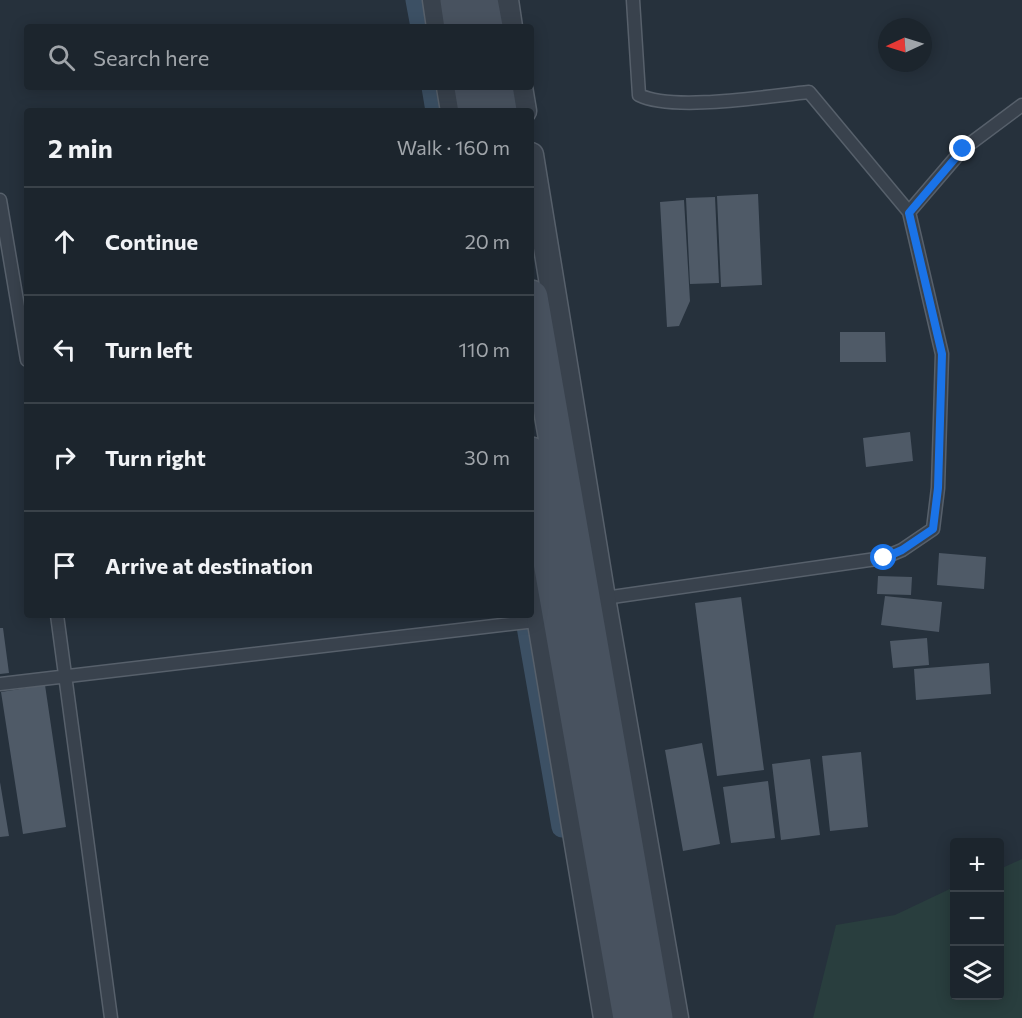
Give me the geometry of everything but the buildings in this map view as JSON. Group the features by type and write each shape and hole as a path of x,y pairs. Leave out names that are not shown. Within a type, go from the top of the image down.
{"main road":[{"path":"457,0 461,24"},
{"path":"481,0 485,24"},
{"path":"472,90 474,108"},
{"path":"496,90 500,108"},
{"path":"534,320 571,610 630,1018"},
{"path":"534,466 571,610 656,1018"}],"street":[{"path":"435,0 439,24"},
{"path":"506,0 510,24"},
{"path":"450,90 452,108"},
{"path":"520,90 524,108"},
{"path":"534,189 606,1018"},
{"path":"534,572 571,610 676,1018"}],"lane":[{"path":"534,615 884,558 902,550 933,529 938,488 942,354 909,213 809,93 677,103 649,100 639,95 633,0"},
{"path":"909,213 963,149 1022,105"},
{"path":"0,200 24,342"},
{"path":"57,618 63,676 111,1018"},
{"path":"0,684 509,618"}],"green space":[{"path":"1022,859 1022,1018 813,1018 836,925 895,915 950,889 950,1000 1004,1000 1004,867"}],"waterway":[{"path":"416,0 420,24"},
{"path":"432,90 436,108"},
{"path":"526,618 562,827"}],"route":[{"path":"884,558 902,550 933,529 938,488 942,354 909,213 963,149"}]}
